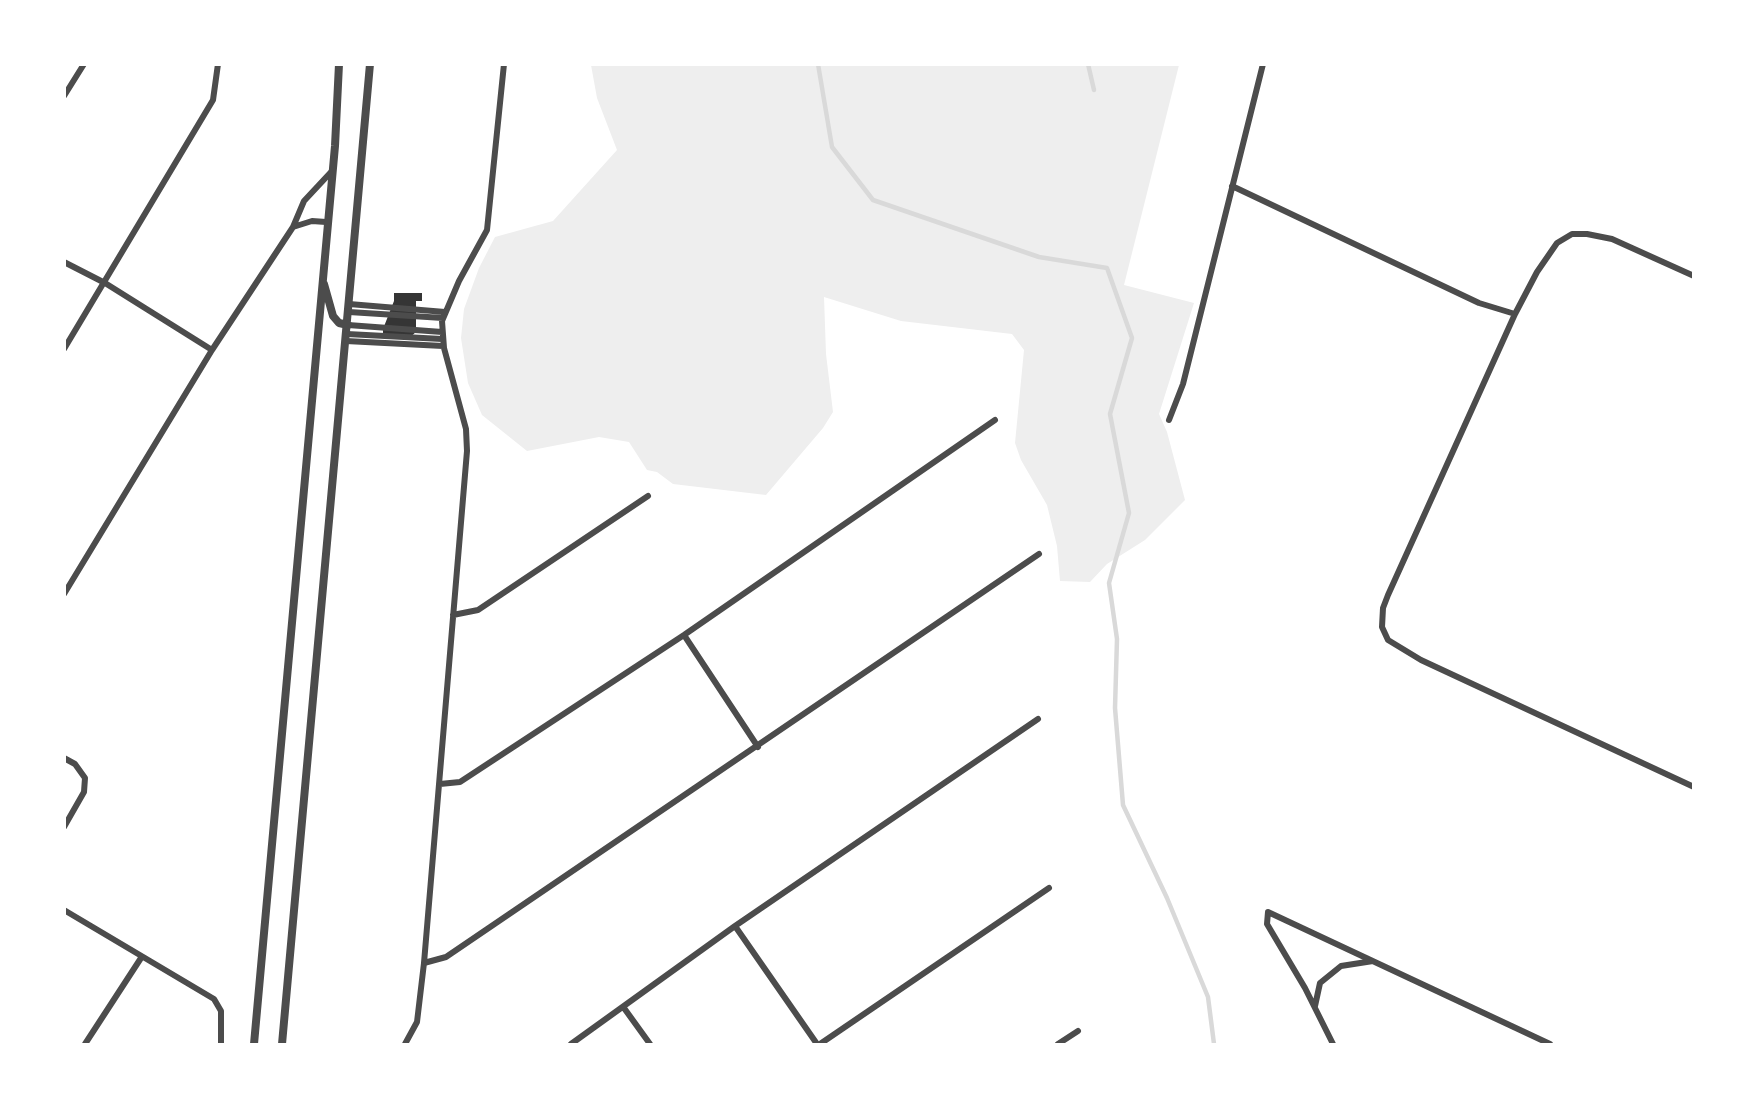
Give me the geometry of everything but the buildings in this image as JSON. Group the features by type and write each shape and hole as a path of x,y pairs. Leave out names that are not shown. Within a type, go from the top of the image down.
{"street":[{"path":"64,96 84,64"},
{"path":"64,349 213,100 218,64"},
{"path":"254,1044 332,171 339,64"},
{"path":"282,1044 370,64"},
{"path":"405,1044 417,1022 424,963 441,784 467,439 464,414 442,339 444,315 487,230 504,64"},
{"path":"1169,420 1183,384 1263,64"},
{"path":"64,594 212,350 293,227 304,201 332,171"},
{"path":"1232,186 1479,303 1515,314"},
{"path":"293,227 312,221 326,222"},
{"path":"1694,276 1612,239 1587,234 1572,234 1564,237 1550,251 1515,314 1388,595 1383,608 1382,627 1388,640 1421,660 1694,788"},
{"path":"64,262 105,283 212,350"},
{"path":"322,265 329,309 347,333 442,339"},
{"path":"349,308 444,315"},
{"path":"347,333 442,339"},
{"path":"441,784 460,782 684,635 994,420"},
{"path":"453,615 478,609 648,496"},
{"path":"424,963 446,957 1039,554"},
{"path":"684,635 758,747"},
{"path":"571,1044 735,926 1038,719"},
{"path":"64,758 75,764 85,778 84,792 64,827"},
{"path":"735,926 819,1044 1049,888"},
{"path":"64,910 141,958 214,999 221,1011 221,1044"},
{"path":"1333,1044 1315,1006 1267,924 1268,912 1550,1044"},
{"path":"85,1044 141,958"},
{"path":"1315,1006 1320,983 1341,966 1373,961"},
{"path":"624,1008 650,1044"},
{"path":"1058,1044 1078,1031"}],"shaded area":[{"path":"591,65 1179,65 1124,285 1194,303 1159,414 1167,432 1185,500 1145,540 1107,564 1090,582 1060,581 1057,546 1047,505 1021,460 1015,443 1024,350 1012,334 901,321 824,297 826,354 833,412 823,428 766,495 673,484 657,472 647,470 629,442 599,437 527,451 482,415 468,383 461,338 464,309 479,268 495,237 553,221 617,150 597,98"}],"waterway":[{"path":"818,64 832,147 873,200 1039,257 1107,268 1132,338 1110,414 1129,513 1109,583 1117,639 1115,708 1123,805 1167,898 1208,997 1214,1044"},
{"path":"1088,64 1094,90"}]}
